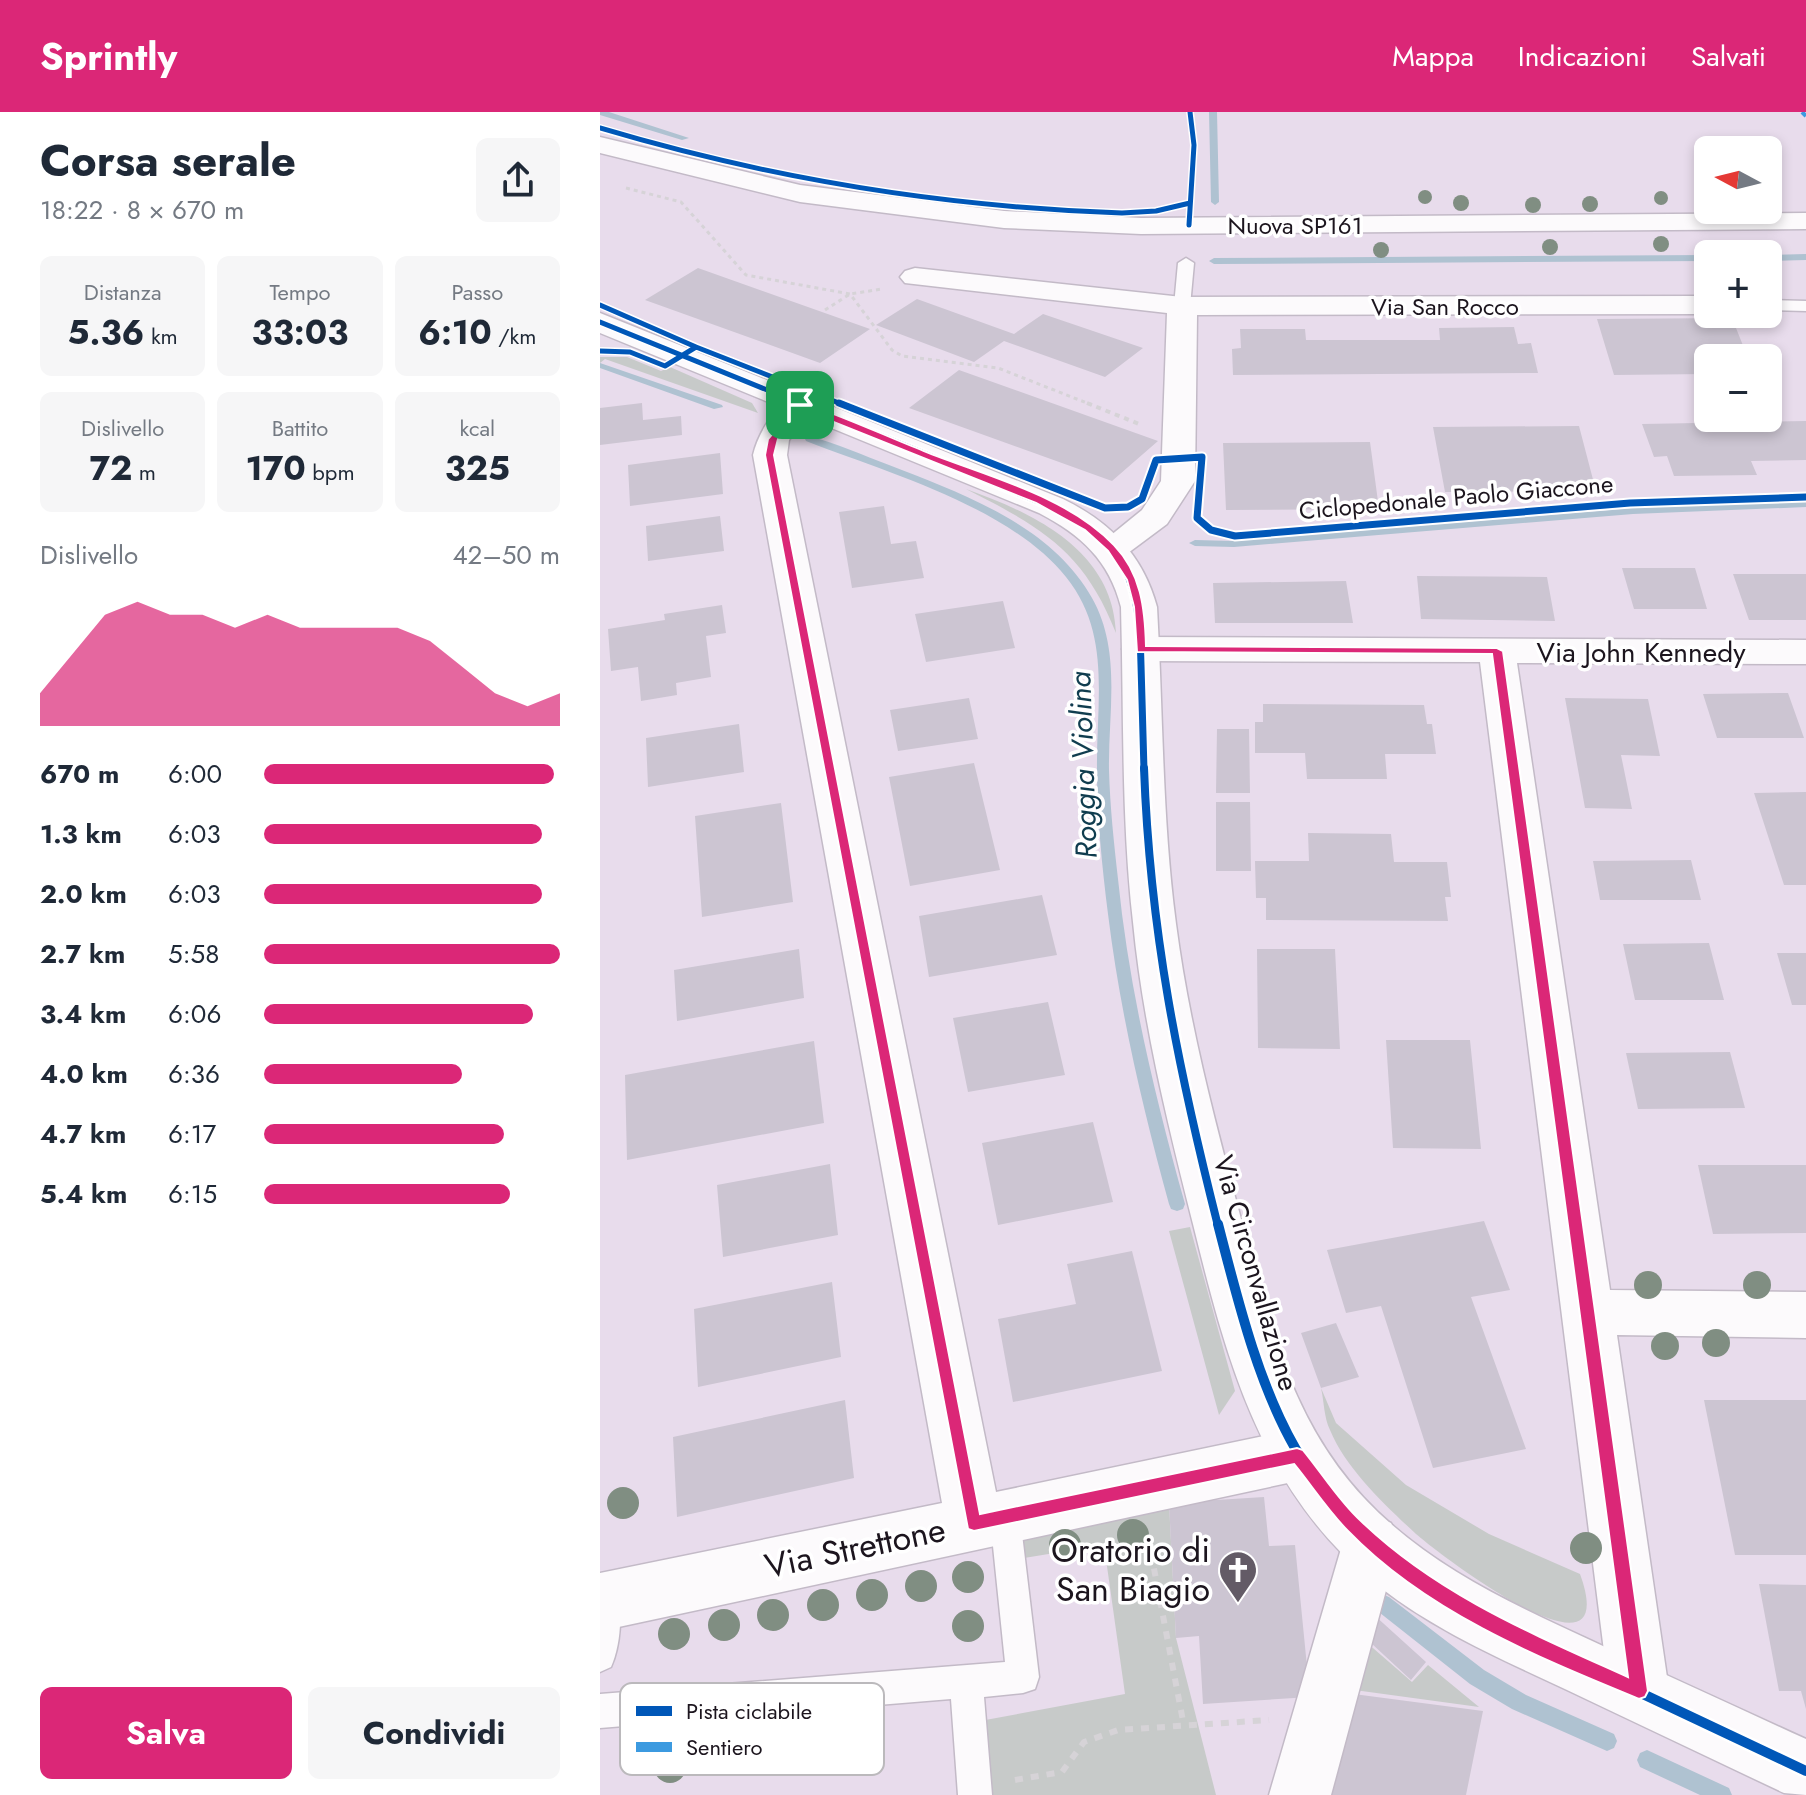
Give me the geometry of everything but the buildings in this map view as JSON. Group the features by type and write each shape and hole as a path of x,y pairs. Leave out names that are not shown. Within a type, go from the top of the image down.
{"street":[{"name":"Nuova SP161","path":"600,145 706,174 823,197 1051,222 1156,226 1806,221"},
{"name":"Via San Rocco","path":"915,277 1182,306 1694,305"},
{"path":"600,323 1051,506 1089,528 1112,549 1155,517 1172,496 1180,474 1182,306"},
{"path":"800,405 773,439 770,455 990,1520"},
{"name":"Via Circonvallazione","path":"1112,549 1135,589 1141,649 1150,886 1171,1034 1253,1361 1275,1418 1323,1492 1371,1542 1408,1574 1471,1614 1806,1771"},
{"name":"Via John Kennedy","path":"1141,649 1806,652"},
{"path":"1497,651 1639,1691"},
{"path":"1588,1312 1806,1315"},
{"name":"Via Strettone","path":"602,1602 1297,1455"},
{"path":"1304,1778 1371,1542"}],"lane":[{"path":"1182,306 1186,263"},
{"path":"1782,305 1806,306"},
{"path":"884,1689 1023,1677 990,1520"},
{"path":"600,1656 602,1602"},
{"path":"966,1683 975,1791"},
{"path":"600,1711 620,1709"}],"path":[{"path":"614,185 681,202 746,275 850,294 908,285 915,277"},
{"path":"825,310 850,294"},
{"path":"850,294 892,350 902,356 998,368 1180,441"},
{"path":"1139,1489 1183,1721"},
{"path":"975,1791 1056,1775 1070,1765 1081,1744 1091,1737 1183,1721 1280,1720 1304,1778"}],"shaded area":[{"path":"600,357 627,357 661,371 670,367 752,403 758,413 605,359 600,363"},
{"path":"966,489 1042,523 1085,557 1101,579 1111,604 1116,633 1090,581 1057,544 1017,516"},
{"path":"1190,1227 1235,1391 1219,1415 1169,1231"},
{"path":"1321,1388 1336,1423 1406,1485 1489,1534 1580,1574 1587,1608 1576,1622 1554,1620 1524,1607 1490,1588 1416,1534 1346,1459 1328,1425"},
{"path":"1169,1503 1176,1638 1216,1795 986,1795 980,1721 1125,1694 1104,1545 1024,1558 1022,1538"},
{"path":"1358,1635 1412,1682 1428,1665 1479,1707 1347,1689"}],"waterway":[{"path":"600,112 685,138"},
{"path":"1213,112 1215,202"},
{"path":"1782,258 1806,257"},
{"path":"1214,261 1694,258"},
{"name":"Roggia Violina","path":"602,365 718,407"},
{"name":"Roggia Violina","path":"810,439 950,493 985,510 1046,550 1070,574 1087,598 1097,622 1106,669 1104,789 1120,952 1141,1061 1177,1204"},
{"path":"1195,543 1234,544 1633,511 1806,504"},
{"name":"Roggia Violina","path":"1382,1603 1477,1677 1519,1702 1607,1741"},
{"name":"Roggia Violina","path":"1647,1760 1722,1795"}],"marked path":[{"path":"1802,112 1806,116"}],"cycle path":[{"path":"1189,225 1194,145 1190,112"},
{"path":"600,128 785,176 910,197 1037,209 1122,213 1156,211 1190,203"},
{"path":"600,305 696,347"},
{"path":"600,322 1051,506 1082,523 1119,558 1128,573 1139,607 1150,882 1159,962 1174,1042 1246,1332 1265,1390 1291,1445 1308,1472 1346,1519 1391,1560 1441,1596 1493,1625 1806,1771"},
{"name":"Ciclopedonale Paolo Giaccone","path":"600,351 630,352 665,366 696,347 1105,508 1128,507 1142,499 1156,460 1202,457 1197,518 1211,530 1235,536 1630,503 1806,497"}],"place":[{"name":"Oratorio di San Biagio","path":"1238,1604"}],"route":[{"path":"800,405 1040,501 1089,528 1112,549 1132,580 1139,607 1141,649 1497,651 1639,1691 1493,1625 1428,1588 1389,1559 1354,1526 1323,1492 1297,1455 974,1523 770,455 773,439 800,405"}]}
